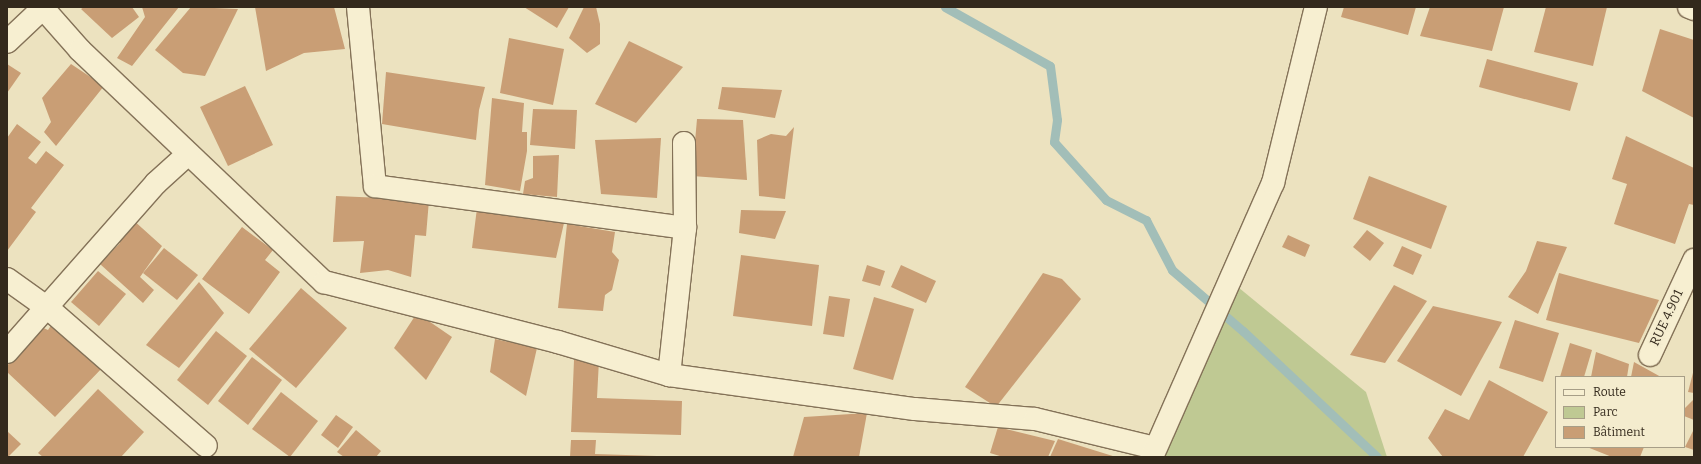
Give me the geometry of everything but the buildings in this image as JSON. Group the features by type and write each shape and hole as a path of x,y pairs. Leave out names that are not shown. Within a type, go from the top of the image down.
{"street":[{"path":"7,42 43,7 80,50 324,282 565,344 669,375 915,409 1035,419 1153,452 1273,183 1316,7"},
{"path":"358,7 375,186 685,228"},
{"path":"1689,7 1694,9"},
{"path":"669,375 685,228 684,143"},
{"path":"7,352 49,309 156,184 188,154"},
{"name":"RUE 4.901","path":"1650,355 1694,260"},
{"path":"7,279 49,309 206,446"}],"green space":[{"path":"1227,278 1366,392 1387,457 1146,457"}],"waterway":[{"path":"945,7 1050,66 1057,120 1054,142 1106,200 1146,220 1172,270 1243,331 1377,457"}]}
